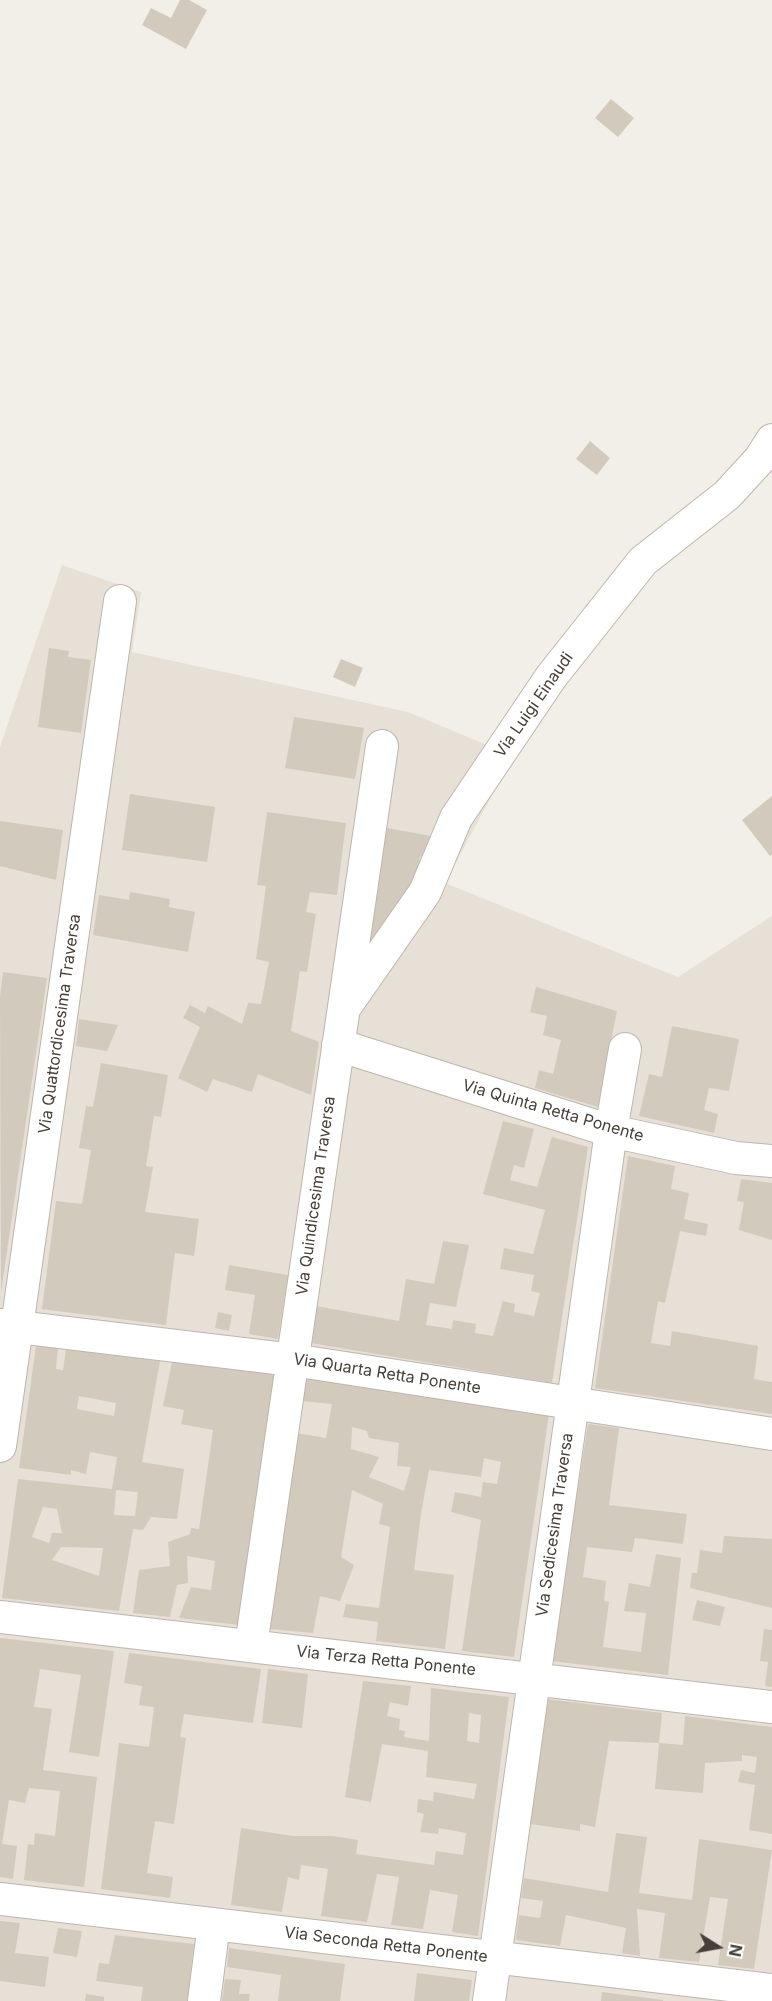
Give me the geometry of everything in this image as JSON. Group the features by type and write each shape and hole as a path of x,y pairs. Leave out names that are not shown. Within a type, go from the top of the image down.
{"street":[{"name":"Via Luigi Einaudi","path":"344,1008 425,892 456,818 551,677 643,561 727,495 760,459 772,440"},
{"name":"Via Quattordicesima Traversa","path":"0,1446 8,1326 120,601"},
{"name":"Via Quindicesima Traversa","path":"251,1646 382,746"},
{"name":"Via Quinta Retta Ponente","path":"338,1045 611,1131 736,1158 772,1161"},
{"name":"Via Sedicesima Traversa","path":"489,2001 611,1131 625,1049"},
{"name":"Via Quarta Retta Ponente","path":"8,1326 292,1360 772,1434"},
{"name":"Via Terza Retta Ponente","path":"0,1617 772,1707"},
{"name":"Via Seconda Retta Ponente","path":"0,1899 772,1990"},
{"path":"204,2001 214,1924"}],"shaded area":[{"path":"62,565 141,592 132,652 408,712 513,756 445,883 678,977 772,916 772,2001 0,2001 0,747"}],"building":[{"path":"180,0 189,0 207,10 186,49 142,25 151,8 171,18"},
{"path":"611,99 634,118 618,137 595,118"},
{"path":"590,441 610,458 597,475 576,459"},
{"path":"49,648 69,651 68,657 91,660 81,733 38,727"},
{"path":"341,659 363,668 355,687 333,677"},
{"path":"294,717 364,728 355,779 285,768"},
{"path":"130,794 215,807 207,862 122,850"},
{"path":"772,796 772,854 770,856 742,820"},
{"path":"267,812 346,823 337,895 310,892 306,912 316,914 307,972 300,971 291,1031 319,1042 311,1095 258,1074 252,1092 213,1079 207,1092 178,1078 200,1027 183,1018 190,1005 205,1013 208,1006 242,1024 248,1003 261,1004 269,962 256,959 266,886 257,885"},
{"path":"0,821 63,830 56,880 0,866"},
{"path":"387,828 431,836 426,858 420,856 416,887 372,952 371,936"},
{"path":"130,892 170,899 169,907 195,912 188,952 93,935 99,895 129,900"},
{"path":"3,972 47,978 1,1292 0,996"},
{"path":"536,987 617,1011 598,1107 535,1088 539,1070 553,1074 561,1040 543,1035 547,1016 530,1012"},
{"path":"79,1019 118,1025 107,1051 76,1046"},
{"path":"672,1026 739,1039 729,1091 709,1088 704,1110 718,1114 714,1133 639,1116 649,1074 662,1077"},
{"path":"101,1063 168,1075 161,1117 154,1116 146,1166 153,1167 145,1212 199,1219 194,1256 175,1253 166,1325 42,1309 56,1201 82,1204 91,1150 79,1148 86,1106 93,1107"},
{"path":"503,1121 534,1129 524,1168 514,1165 510,1180 537,1187 552,1137 588,1147 552,1383 310,1343 316,1306 399,1321 406,1279 434,1284 443,1241 469,1245 456,1307 430,1303 426,1325 452,1329 453,1320 476,1324 475,1333 493,1336 503,1301 515,1304 514,1312 534,1316 540,1293 531,1291 534,1275 500,1269 504,1248 533,1254 545,1210 483,1194"},
{"path":"628,1156 675,1166 671,1189 689,1193 684,1219 708,1224 706,1236 680,1231 665,1303 658,1301 651,1343 670,1346 672,1331 758,1346 754,1379 772,1382 772,1414 595,1388"},
{"path":"741,1179 772,1183 772,1240 739,1230 744,1202 737,1201"},
{"path":"229,1265 288,1275 278,1339 249,1334 255,1295 225,1290"},
{"path":"218,1312 232,1315 229,1331 215,1328"},
{"path":"36,1346 58,1348 56,1369 63,1370 66,1349 160,1361 142,1462 184,1469 177,1519 151,1517 143,1530 133,1529 119,1611 2,1598 18,1479 112,1489 117,1457 90,1452 86,1474 71,1470 71,1475 19,1468","holes":["79,1396 116,1403 114,1416 77,1409","116,1490 138,1492 135,1516 114,1515","43,1507 57,1509 62,1533 52,1533 49,1543 32,1537","61,1547 103,1548 99,1576 52,1560"]},
{"path":"172,1362 275,1374 239,1625 179,1618 191,1587 211,1590 215,1561 187,1556 188,1583 177,1585 170,1617 133,1613 139,1570 170,1566 168,1542 190,1534 191,1528 199,1529 213,1430 181,1424 184,1410 163,1406"},
{"path":"304,1377 549,1414 514,1657 462,1651 481,1520 451,1512 455,1492 481,1497 483,1482 497,1484 501,1462 484,1458 481,1477 429,1470 414,1570 454,1575 445,1649 376,1641 378,1622 343,1617 346,1604 379,1608 390,1527 379,1524 383,1504 352,1490 341,1557 354,1565 340,1601 320,1596 313,1633 270,1629 296,1433 326,1438 332,1404 301,1401","holes":["352,1427 367,1431 369,1438 399,1443 397,1466 411,1467 404,1491 369,1477 379,1457 351,1449"]},
{"path":"588,1424 619,1428 609,1505 687,1514 683,1544 635,1538 632,1552 587,1547 583,1577 606,1581 604,1601 609,1602 603,1647 641,1652 646,1613 624,1611 629,1583 650,1587 656,1554 681,1558 668,1675 551,1661"},
{"path":"724,1536 772,1539 772,1608 690,1588 692,1573 697,1573 700,1550 722,1553"},
{"path":"697,1600 725,1607 720,1626 692,1620"},
{"path":"764,1629 772,1630 772,1687 765,1686 768,1662 760,1661"},
{"path":"0,1638 114,1651 99,1757 69,1752 81,1675 40,1669 34,1707 52,1709 43,1770 97,1777 84,1887 24,1880 28,1844 34,1845 35,1833 55,1836 60,1791 29,1788 25,1803 9,1800 2,1844 17,1846 13,1879 0,1877"},
{"path":"129,1653 261,1669 253,1723 184,1714 180,1737 186,1738 174,1824 155,1821 147,1873 173,1877 170,1898 101,1889 119,1743 149,1747 154,1707 139,1705 142,1686 124,1683"},
{"path":"268,1669 308,1674 302,1728 262,1723"},
{"path":"363,1681 411,1686 408,1706 390,1702 387,1716 400,1719 399,1730 405,1731 404,1737 429,1741 431,1688 509,1697 478,1936 452,1932 458,1895 430,1890 423,1929 391,1925 399,1877 377,1874 367,1922 321,1916 328,1869 301,1865 299,1880 288,1877 282,1912 231,1905 241,1828 293,1836 333,1836 358,1840 356,1854 434,1865 436,1851 463,1855 466,1833 439,1828 438,1834 420,1832 424,1814 417,1812 418,1799 433,1801 434,1792 474,1799 477,1784 426,1777 428,1751 382,1744 371,1802 345,1797","holes":["469,1713 481,1715 479,1743 467,1741"]},
{"path":"546,1699 662,1713 659,1743 609,1741 595,1827 580,1824 580,1831 530,1824"},
{"path":"685,1716 772,1727 772,1834 749,1830 755,1785 738,1782 741,1770 755,1773 757,1757 742,1755 742,1761 705,1763 703,1793 655,1789 659,1743 683,1745"},
{"path":"616,1833 647,1837 639,1893 692,1900 699,1839 772,1850 754,1969 718,1965 728,1899 710,1897 699,1962 659,1958 665,1913 637,1909 640,1956 622,1953 626,1928 566,1915 560,1946 516,1940 519,1915 540,1918 543,1901 521,1898 524,1878 608,1892"},
{"path":"0,1921 20,1923 15,1953 49,1957 45,1987 0,1981"},
{"path":"58,1928 82,1931 77,1957 53,1953"},
{"path":"115,1935 194,1944 187,2001 141,2001 143,1987 96,1981 99,1963 109,1964"},
{"path":"229,1948 345,1964 340,2001 278,2001 281,1975 227,1967"},
{"path":"417,1973 472,1980 469,2001 414,2001"},
{"path":"225,1979 241,1980 239,1994 250,1994 249,2001 222,2001"},
{"path":"602,1992 663,2000 663,2001 601,2001"},
{"path":"86,1994 104,1997 104,2001 85,2001"}]}
